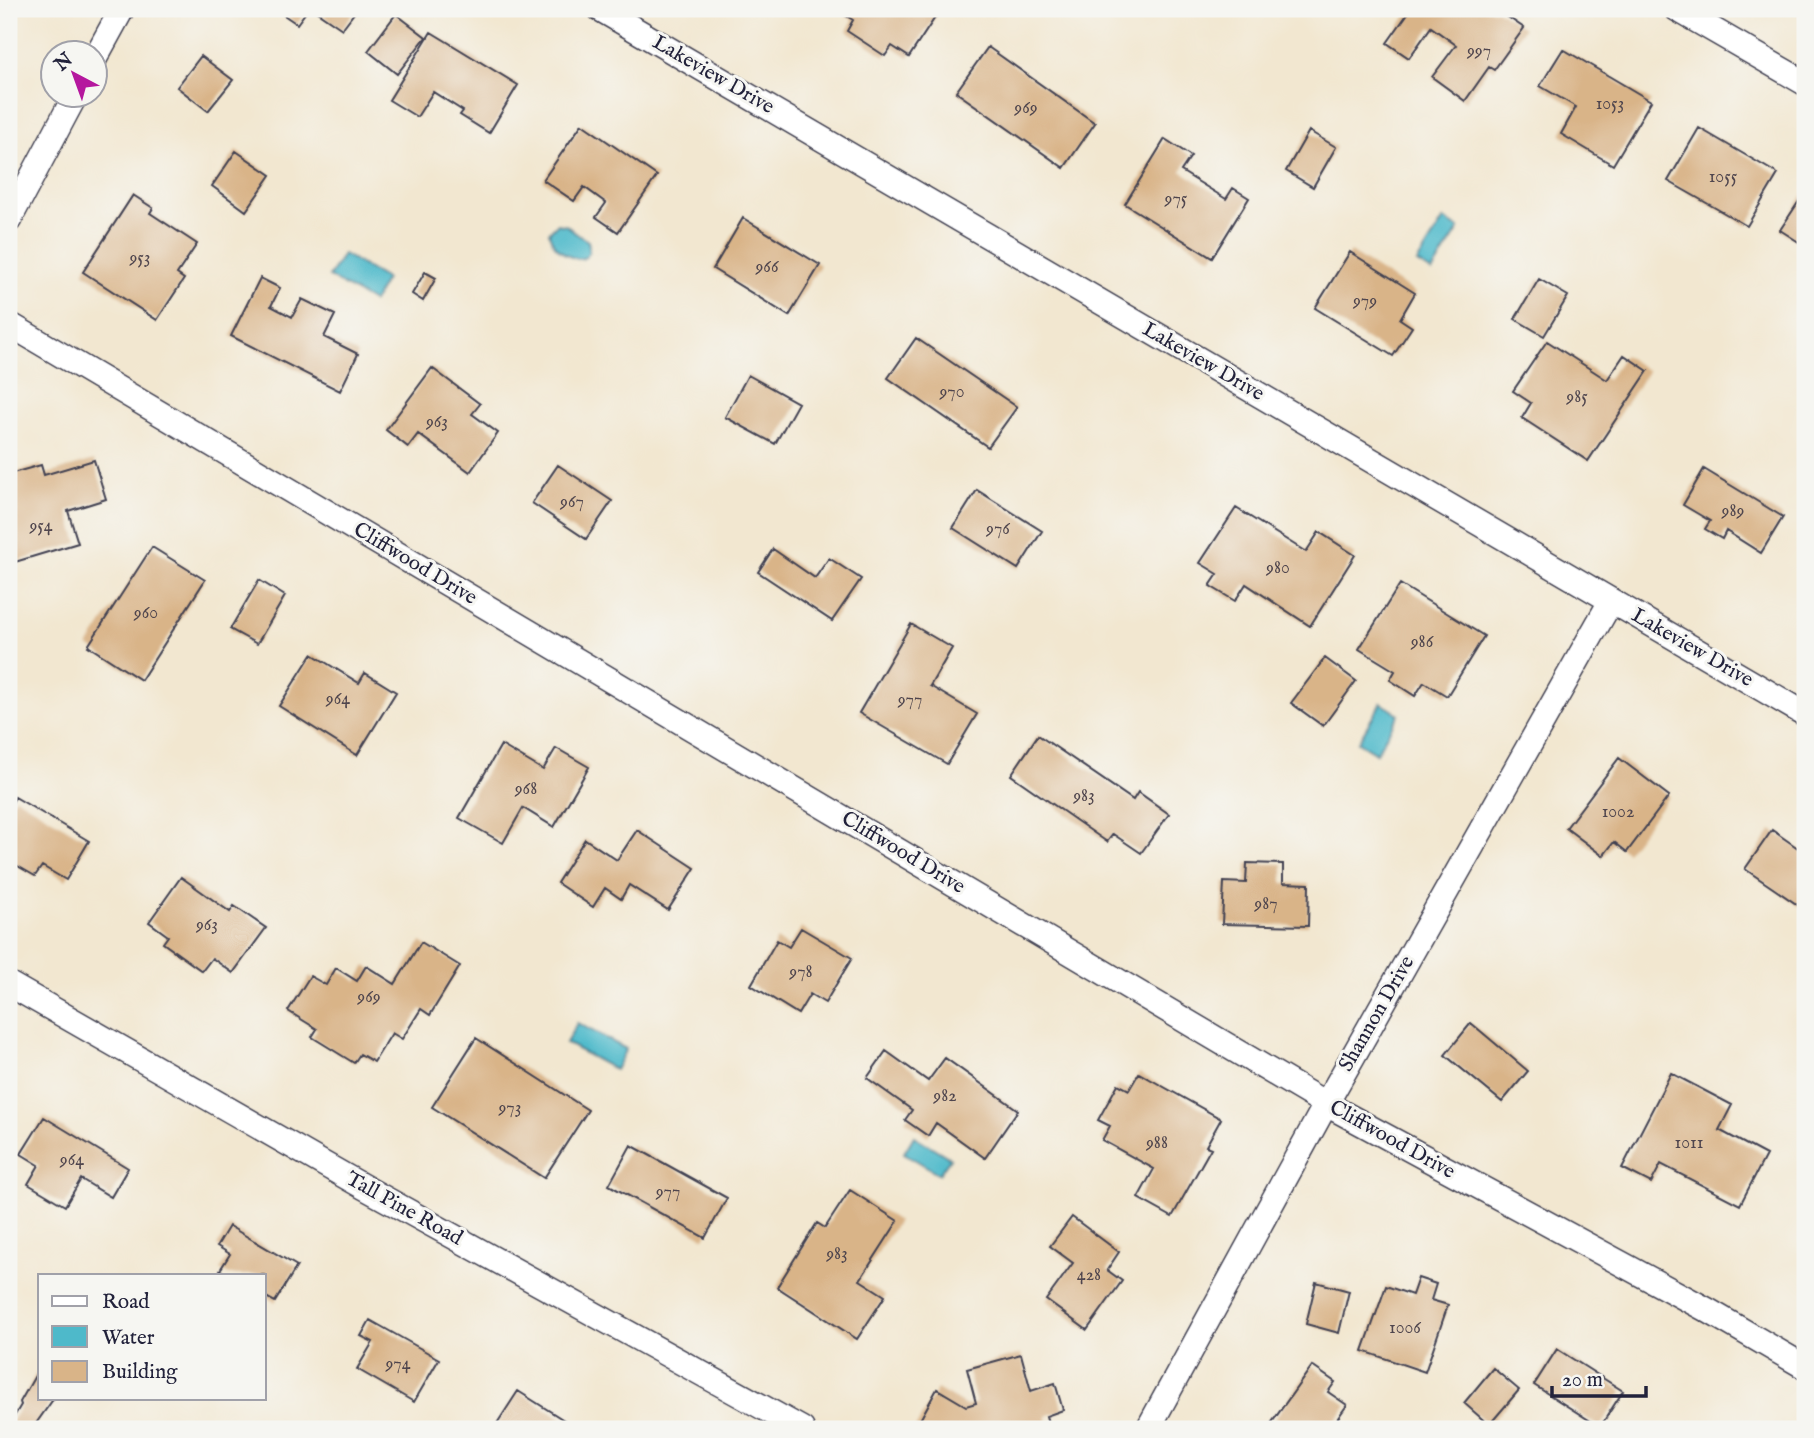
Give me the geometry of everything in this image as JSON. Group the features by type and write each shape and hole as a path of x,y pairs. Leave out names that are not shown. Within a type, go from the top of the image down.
{"street":[{"path":"106,38 122,9"},
{"name":"Lakeview Drive","path":"600,9 1805,714"},
{"path":"1677,9 1805,83"},
{"path":"9,220 69,108"},
{"name":"Cliffwood Drive","path":"9,324 1326,1104 1709,1311 1805,1367"},
{"name":"Shannon Drive","path":"1148,1429 1326,1104 1611,601"},
{"name":"Tall Pine Road","path":"9,984 364,1187 802,1429"}],"water":[{"path":"1444,219 1459,229 1432,272 1417,263"},
{"path":"557,224 568,226 588,241 589,251 586,257 573,258 557,248 549,232"},
{"path":"343,254 386,279 373,302 329,277"},
{"path":"1381,703 1399,714 1376,753 1358,742"},
{"path":"577,1023 626,1049 615,1070 566,1043"},
{"path":"914,1136 950,1158 939,1174 904,1153"}],"building":[{"path":"275,9 308,9 297,24"},
{"path":"313,9 357,9 342,29"},
{"path":"835,9 931,9 938,13 909,57 892,46 885,56 847,31 853,20"},
{"path":"1411,9 1496,9 1524,28 1494,70 1489,67 1465,101 1432,77 1456,45 1431,27 1409,58 1387,43"},
{"path":"396,14 426,37 397,74 368,51"},
{"path":"431,32 518,85 489,133 460,115 463,111 433,92 417,117 389,100"},
{"path":"988,47 1095,123 1064,168 956,92"},
{"path":"1563,49 1651,101 1613,165 1561,134 1576,107 1540,86"},
{"path":"201,56 233,80 208,111 177,87"},
{"path":"582,124 657,176 618,232 596,217 606,203 584,187 574,201 543,180"},
{"path":"1699,128 1778,174 1747,226 1668,181"},
{"path":"1309,131 1336,147 1313,187 1286,171"},
{"path":"1165,139 1191,156 1181,171 1226,199 1233,188 1249,198 1212,258 1125,204"},
{"path":"236,151 271,175 246,211 212,186"},
{"path":"1805,192 1805,246 1780,230"},
{"path":"133,195 153,208 150,213 197,244 177,274 184,279 157,320 83,272"},
{"path":"743,218 820,265 789,316 713,269"},
{"path":"1350,252 1415,293 1400,319 1412,327 1393,356 1315,308"},
{"path":"425,272 436,278 423,301 412,294"},
{"path":"260,278 280,288 271,306 292,317 302,299 335,315 324,337 358,354 340,391 231,336"},
{"path":"1539,279 1568,296 1544,336 1515,319"},
{"path":"916,338 1017,407 988,447 888,378"},
{"path":"1547,341 1607,380 1624,355 1648,371 1588,461 1522,418 1531,403 1513,391"},
{"path":"432,368 480,404 472,414 498,433 470,472 418,434 408,447 386,430"},
{"path":"748,375 798,403 775,444 725,417"},
{"path":"94,460 106,499 68,511 78,543 15,562 9,541 9,474 41,465 44,475"},
{"path":"558,465 612,501 586,539 532,503"},
{"path":"1704,469 1783,517 1761,553 1726,531 1722,539 1705,529 1710,521 1683,505"},
{"path":"977,490 1042,531 1018,569 953,528"},
{"path":"1236,508 1306,552 1319,532 1355,555 1310,626 1246,584 1235,601 1210,586 1218,574 1200,563"},
{"path":"152,547 205,580 141,680 88,646"},
{"path":"773,549 815,578 829,558 861,579 832,621 758,572"},
{"path":"259,580 285,596 257,644 230,629"},
{"path":"1400,584 1484,636 1447,696 1424,682 1415,696 1390,680 1395,671 1359,649"},
{"path":"911,624 952,648 930,686 977,714 947,764 859,713"},
{"path":"312,654 359,683 365,673 396,692 357,755 279,706"},
{"path":"1325,658 1356,681 1323,726 1291,703"},
{"path":"1038,735 1133,800 1138,792 1169,814 1141,853 1113,834 1107,842 1011,775"},
{"path":"501,745 543,770 556,748 589,767 554,827 523,808 503,843 459,818"},
{"path":"1619,758 1669,796 1627,852 1614,842 1603,856 1566,828"},
{"path":"15,797 89,841 66,880 42,866 35,876 9,861 9,808"},
{"path":"637,830 695,868 668,910 629,885 621,899 605,888 593,907 557,883 585,839 617,860"},
{"path":"1772,830 1805,853 1805,910 1745,869"},
{"path":"1247,863 1283,864 1283,883 1309,884 1308,926 1222,924 1224,882 1246,883"},
{"path":"181,877 230,912 234,906 266,928 233,973 212,958 202,971 163,943 168,936 149,922"},
{"path":"801,928 852,958 825,1003 810,994 798,1014 751,985 777,940 789,947"},
{"path":"421,942 460,966 430,1015 421,1009 402,1039 392,1033 374,1062 360,1054 354,1063 312,1037 317,1029 288,1011 310,976 326,985 336,968 357,981 366,966 395,984"},
{"path":"1471,1023 1528,1071 1502,1102 1445,1055"},
{"path":"476,1038 588,1110 544,1178 432,1107"},
{"path":"886,1051 928,1081 945,1058 1018,1110 985,1158 936,1123 928,1136 905,1120 912,1110 867,1078"},
{"path":"1139,1073 1221,1119 1206,1146 1211,1148 1172,1217 1138,1198 1154,1169 1102,1140 1110,1126 1098,1120 1118,1084 1129,1090"},
{"path":"1671,1073 1732,1105 1719,1130 1766,1155 1740,1205 1661,1164 1651,1183 1622,1168"},
{"path":"44,1117 128,1168 111,1197 81,1179 65,1206 28,1184 39,1165 21,1154"},
{"path":"631,1145 727,1198 705,1238 609,1185"},
{"path":"850,1190 898,1221 860,1280 885,1296 857,1339 777,1287 817,1223 825,1228"},
{"path":"1072,1217 1119,1252 1107,1270 1122,1281 1087,1330 1046,1300 1073,1263 1050,1246"},
{"path":"229,1226 297,1266 275,1302 266,1297 266,1274 227,1274 220,1270 230,1254 217,1246"},
{"path":"1418,1278 1436,1284 1431,1300 1448,1305 1425,1372 1363,1351 1386,1286 1412,1295"},
{"path":"1316,1282 1349,1291 1339,1333 1306,1324"},
{"path":"370,1320 439,1359 414,1402 357,1369 373,1342 361,1336"},
{"path":"1557,1349 1623,1391 1600,1427 1534,1385"},
{"path":"1021,1354 1031,1391 1055,1383 1063,1410 1046,1416 1050,1429 988,1429 987,1424 966,1429 915,1429 937,1389 966,1406 976,1403 967,1369"},
{"path":"1312,1366 1335,1382 1328,1392 1347,1405 1330,1429 1268,1428"},
{"path":"1493,1368 1519,1390 1489,1425 1464,1403"},
{"path":"38,1370 38,1400 53,1400 32,1429 9,1429 20,1402"},
{"path":"518,1391 578,1429 494,1428"}]}
